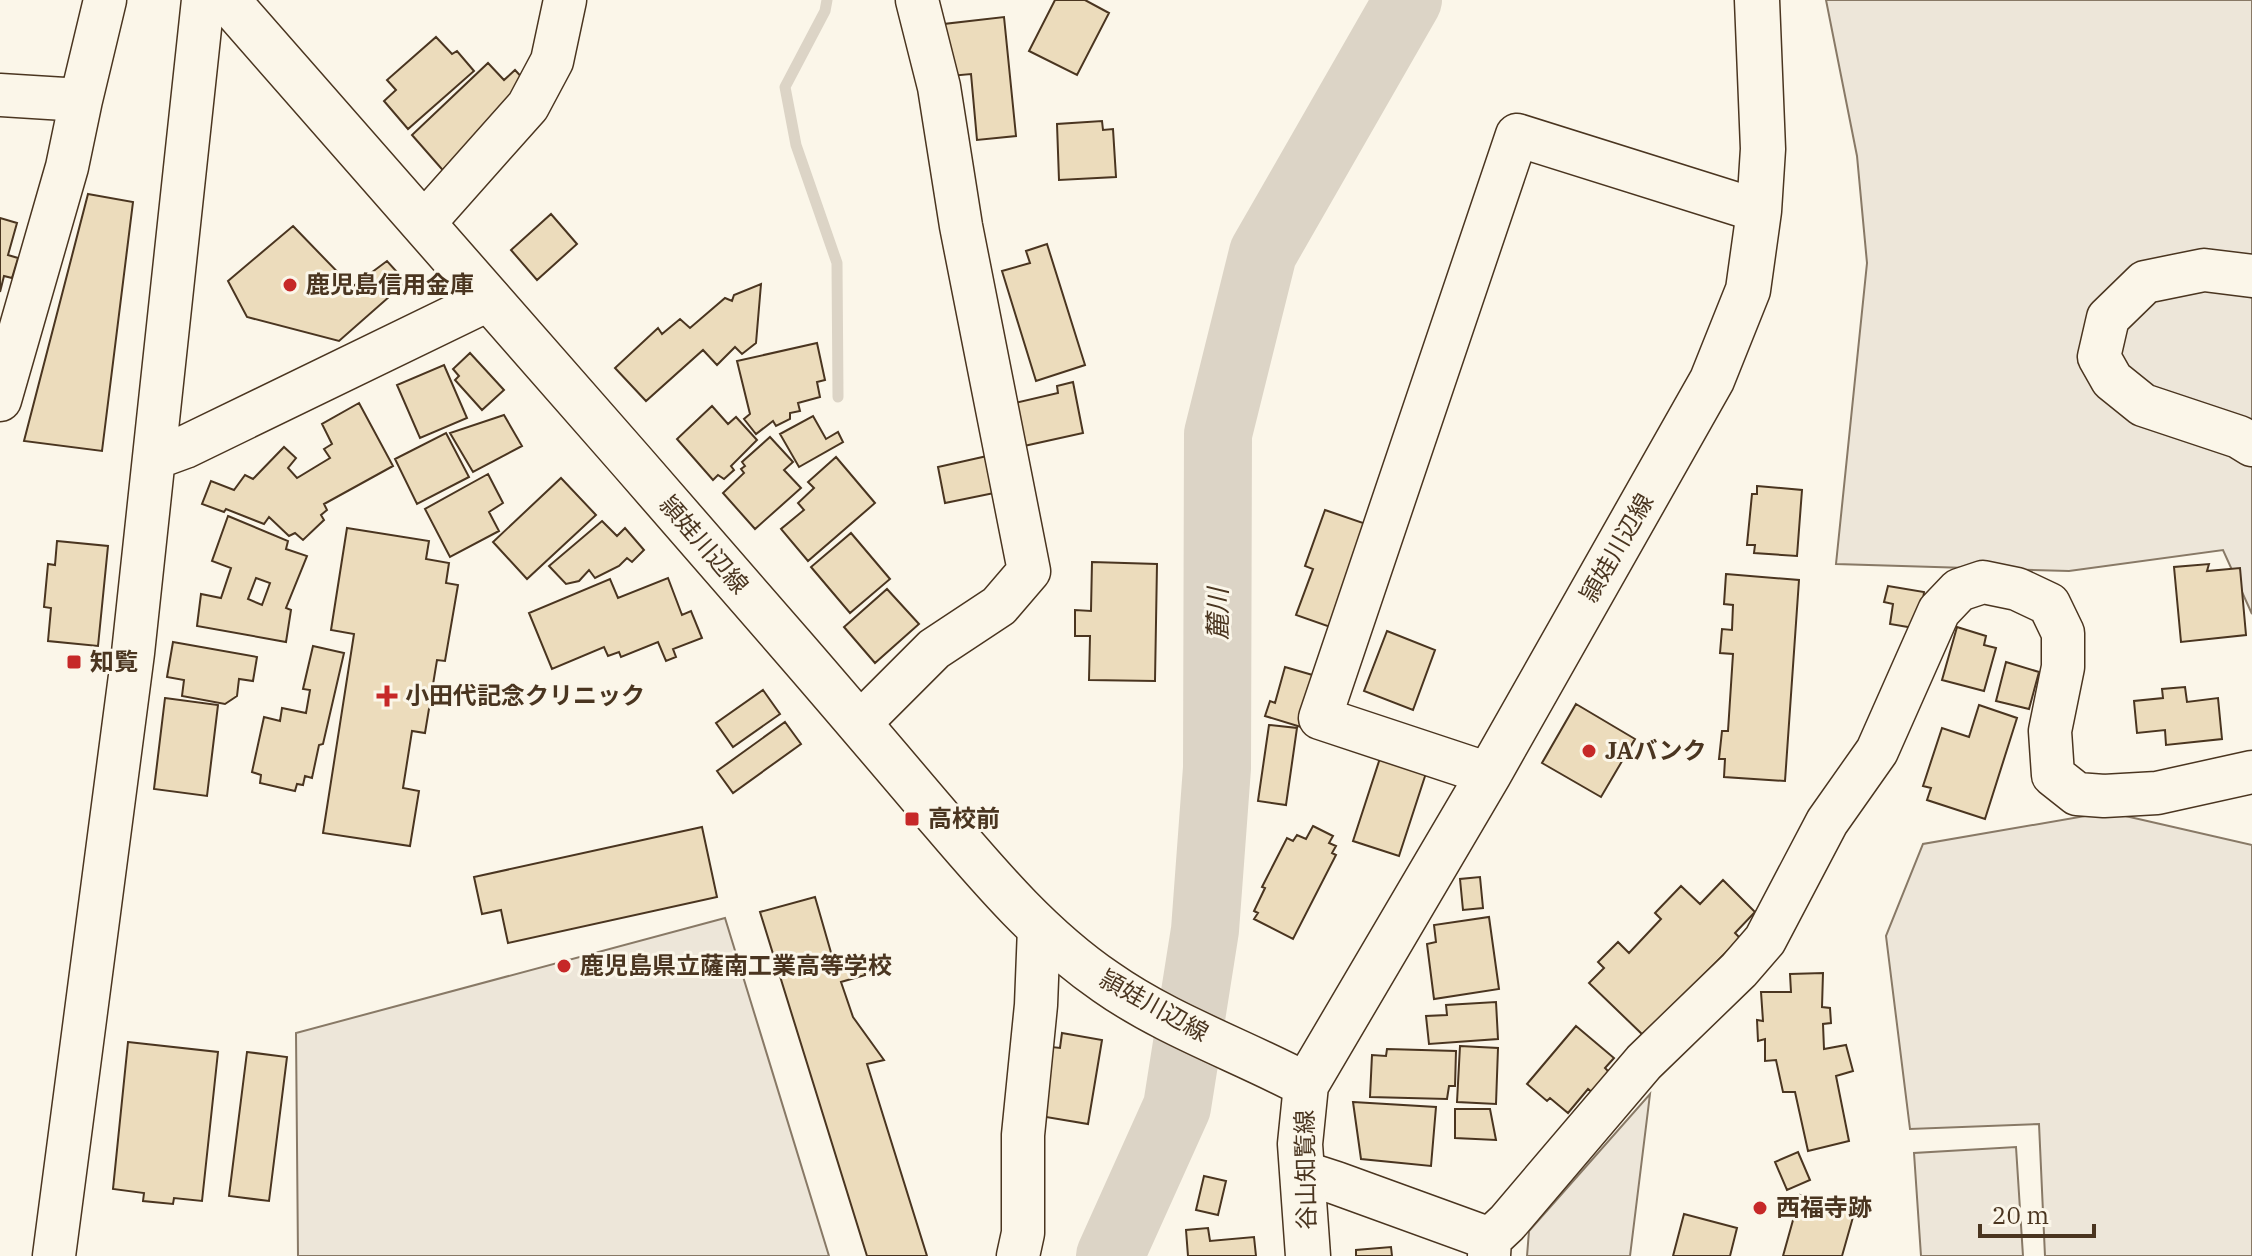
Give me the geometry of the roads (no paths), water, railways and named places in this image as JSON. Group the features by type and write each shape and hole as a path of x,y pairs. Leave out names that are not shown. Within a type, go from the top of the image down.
{"main road":[{"name":"頴娃川辺線","path":"227,0 996,884 1039,928 1104,981 1174,1022 1306,1085 1489,774 1712,380 1748,290 1759,211 1763,149 1757,0"},
{"name":"谷山知覧線","path":"1306,1085 1300,1144 1308,1256"}],"street":[{"path":"0,400 67,167 105,0"},
{"path":"54,1256 131,669 203,0"},
{"path":"424,223 528,106 552,61 565,0"},
{"path":"859,724 934,649 999,606 1029,571 961,226 939,87 917,0"},
{"path":"0,95 81,100"},
{"path":"1489,774 1320,718 1517,135 1759,211"},
{"path":"2252,276 2204,270 2145,282 2108,318 2099,357 2112,380 2143,405 2239,437 2252,445"},
{"path":"155,458 185,447 490,299"},
{"path":"1302,1172 1336,1183 1489,1247 1644,1062 1739,970 1765,940 1827,822 1877,751 1939,611 1959,590 1983,582 2017,589 2049,604 2063,633 2063,667 2050,731 2053,775 2077,794 2157,793 2252,772"},
{"path":"1018,1256 1023,1233 1023,1135 1036,1005 1039,928"}],"waterway":[{"path":"827,0 825,11 785,87 796,145 837,263 838,397"},
{"name":"麓川","path":"1110,1256 1177,1107 1205,930 1217,768 1218,434 1263,253 1408,0"}],"place":[{"name":"鹿児島信用金庫","path":"290,285"},
{"name":"知覧","path":"74,662"},
{"name":"小田代記念クリニック","path":"387,696"},
{"name":"JAバンク","path":"1589,751"},
{"name":"高校前","path":"912,819"},
{"name":"鹿児島県立薩南工業高等学校","path":"564,966"},
{"name":"西福寺跡","path":"1760,1208"}]}
